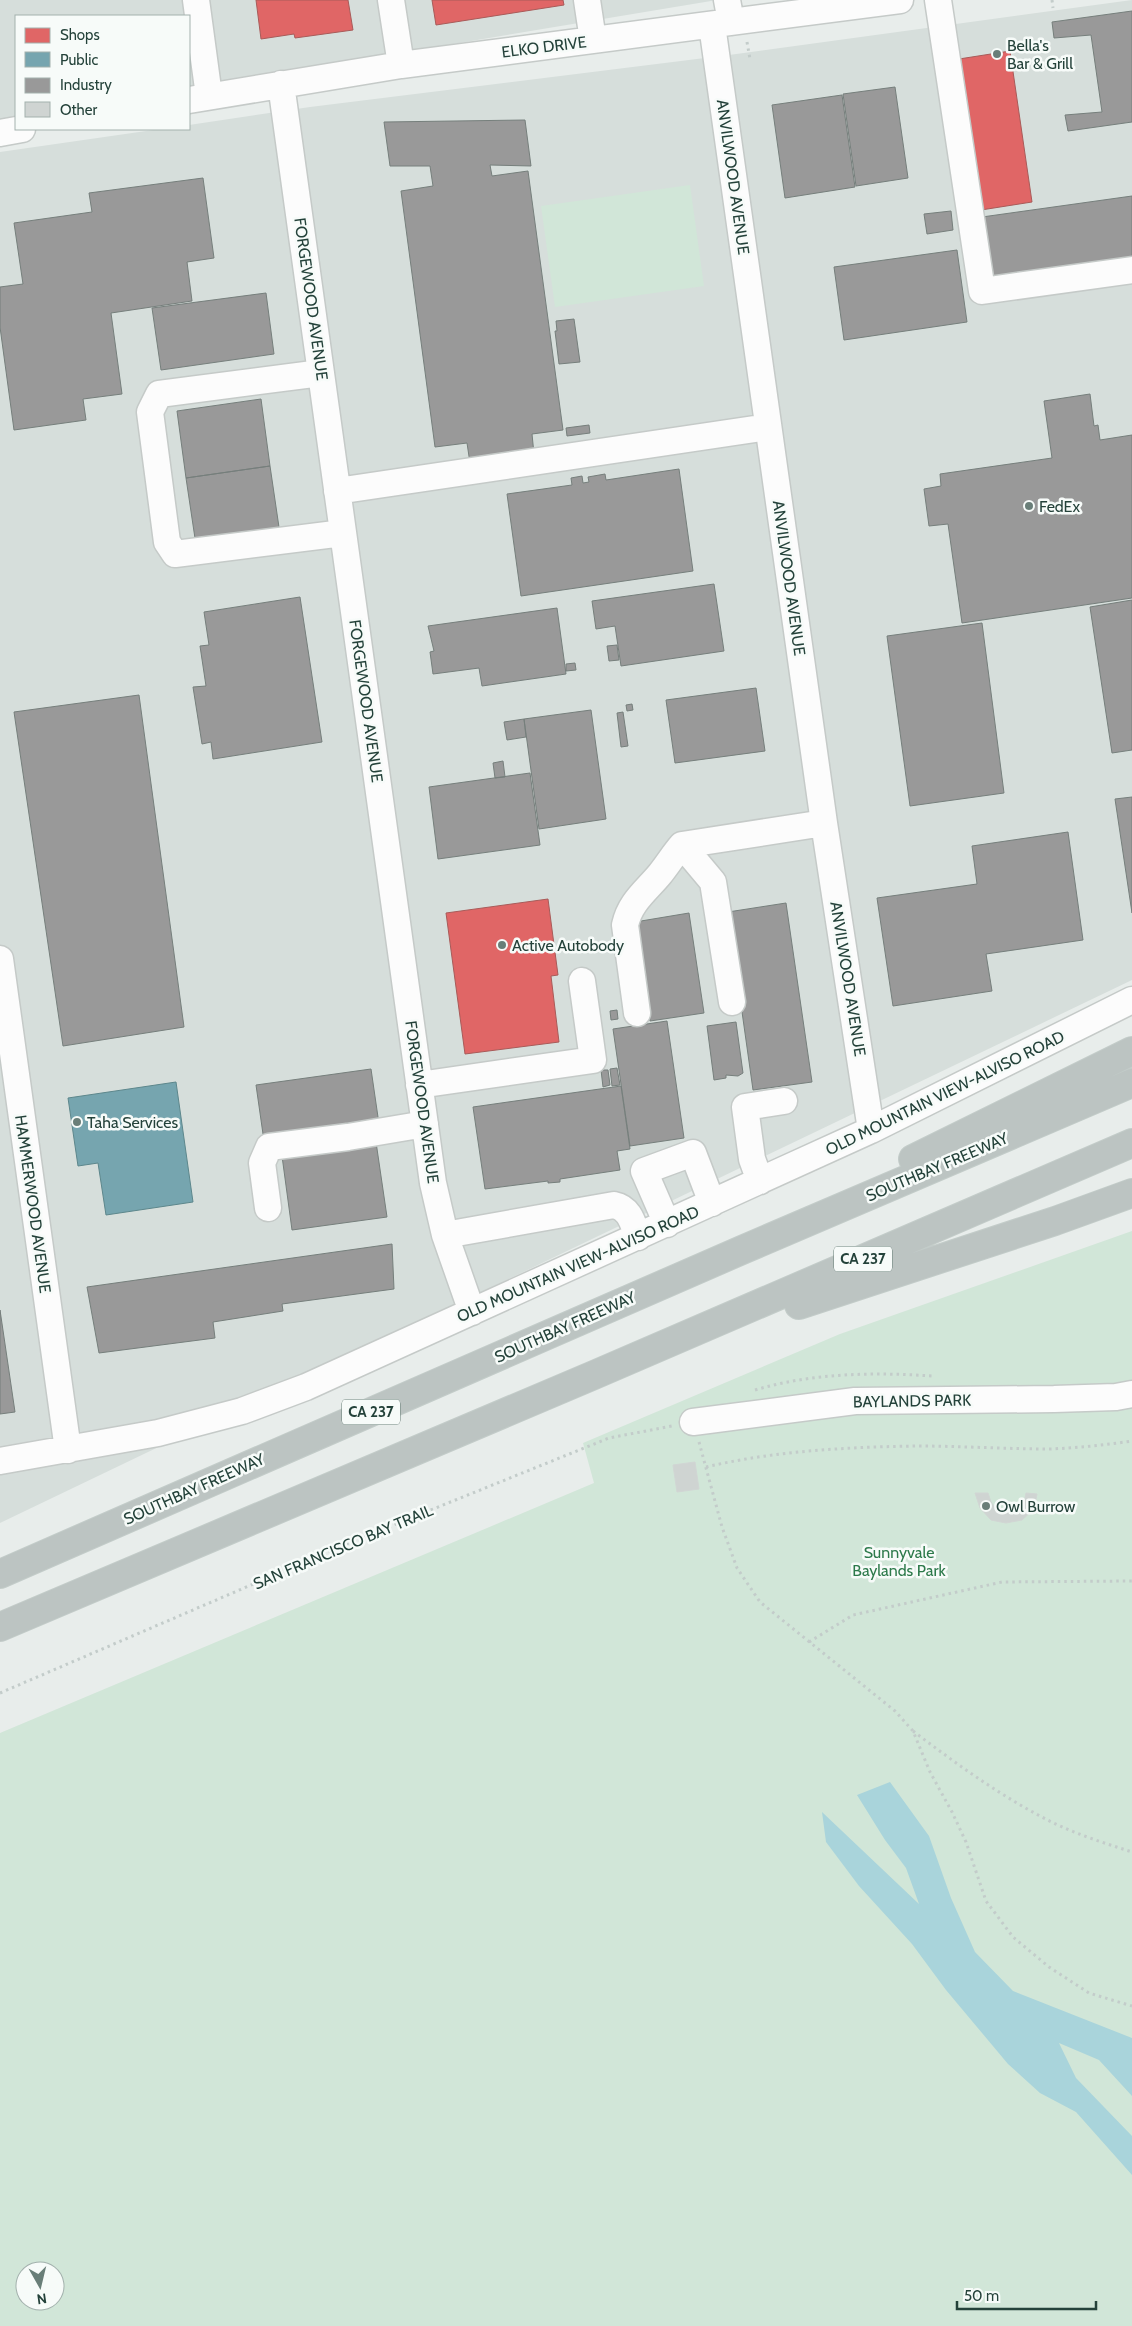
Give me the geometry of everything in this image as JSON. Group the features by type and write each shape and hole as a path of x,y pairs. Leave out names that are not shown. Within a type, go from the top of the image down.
{"highway":[{"path":"742,1250 947,1141 1132,1051"},
{"name":"SOUTHBAY FREEWAY","path":"0,1574 742,1250 1132,1083"},
{"name":"CA 237","path":"0,1627 594,1375 1132,1143"},
{"path":"594,1375 1132,1193"}],"street":[{"path":"196,0 199,98"},
{"path":"391,0 401,66"},
{"path":"587,0 593,40"},
{"name":"ELKO DRIVE","path":"199,98 401,66 593,40 723,16 900,0"},
{"path":"938,0 982,292 1132,270"},
{"name":"ANVILWOOD AVENUE","path":"723,16 768,427 824,823 872,1130"},
{"name":"FORGEWOOD AVENUE","path":"281,84 433,1183 444,1234 472,1312"},
{"path":"0,133 16,130"},
{"path":"321,373 159,394 150,412 167,542 175,554 343,533"},
{"path":"337,491 768,427"},
{"path":"637,1013 625,925 627,916 634,901 660,874 682,845 824,823"},
{"path":"682,845 713,882 732,1002"},
{"name":"HAMMERWOOD AVENUE","path":"0,959 68,1450"},
{"path":"418,1085 593,1060 582,981"},
{"name":"OLD MOUNTAIN VIEW-ALVISO ROAD","path":"0,1461 158,1433 242,1411 306,1387 872,1130 1132,1000"},
{"path":"760,1181 752,1159 745,1107 784,1101"},
{"path":"268,1208 262,1163 269,1147 348,1137 424,1124"},
{"path":"667,1224 644,1171 693,1153 712,1203"},
{"path":"444,1234 614,1205 620,1206 629,1214 638,1236"},
{"name":"BAYLANDS PARK","path":"693,1422 855,1401 1054,1399 1116,1397 1132,1394"}],"path":[{"path":"1052,0 1053,8"},
{"path":"693,1422 722,1527 737,1568 760,1602 895,1711 912,1731 968,1773 1041,1817 1087,1838 1132,1852"},
{"name":"SAN FRANCISCO BAY TRAIL","path":"0,1693 344,1545 609,1438 693,1422"},
{"path":"706,1468 749,1458 864,1448 917,1446 1050,1449 1100,1446 1132,1441"},
{"path":"809,1642 853,1615 1002,1582 1132,1580"},
{"path":"912,1731 930,1772 962,1834 986,1901 1013,1937 1049,1967 1089,1993 1132,2006"}],"shaded area":[{"path":"0,0 717,0 190,88 190,15 15,15 15,116 0,119"},
{"path":"1132,0 1132,980 0,1523 0,152 153,130 190,130 190,125 310,107 729,55"}],"green space":[{"path":"690,185 704,286 555,307 541,206"},
{"name":"Sunnyvale Baylands Park","path":"1132,1231 1132,2326 0,2326 0,1733 594,1483 583,1443 840,1334"}],"water":[{"path":"890,1782 929,1836 951,1898 975,1952 1013,1991 1132,2038 1132,2096 1099,2060 1059,2043 1076,2078 1132,2136 1132,2175 1076,2112 1040,2093 1008,2064 946,1990 912,1944 859,1886 826,1842 822,1812 919,1904 906,1868 885,1840 857,1795"}],"building: Shops":[{"path":"256,0 348,0 353,30 295,38 294,34 261,39"},
{"path":"432,0 563,0 564,5 436,25"},
{"path":"1010,51 1032,202 981,210 959,59"},
{"path":"548,899 558,975 551,976 559,1042 465,1054 446,913"}],"building: Public":[{"path":"176,1082 193,1202 106,1215 98,1163 78,1166 68,1098"}],"building: Industry":[{"path":"1132,11 1132,122 1068,131 1065,115 1102,112 1091,35 1054,38 1052,22"},
{"path":"895,87 908,178 856,186 843,94"},
{"path":"842,95 855,187 785,198 772,105"},
{"path":"525,120 531,166 490,165 492,176 528,171 563,430 532,434 534,454 470,463 467,443 435,447 401,191 433,186 430,166 390,166 384,122"},
{"path":"203,178 214,258 187,262 192,301 111,313 122,394 83,399 86,420 14,430 0,327 0,287 23,284 14,223 92,212 89,193"},
{"path":"1132,196 1132,258 991,278 982,217"},
{"path":"951,211 953,230 927,234 924,214"},
{"path":"957,250 967,322 844,340 834,267"},
{"path":"266,293 274,354 161,370 152,308"},
{"path":"574,319 580,362 559,364 555,331 557,331 556,321"},
{"name":"FedEx","path":"1090,394 1094,426 1098,425 1100,440 1132,435 1132,598 962,623 948,524 929,526 924,489 941,486 940,474 1052,458 1044,401"},
{"path":"261,399 270,466 186,478 177,411"},
{"path":"589,425 590,433 567,436 566,428"},
{"path":"270,466 280,534 196,545 186,478"},
{"path":"679,469 693,571 521,596 507,494 572,485 571,478 582,476 583,483 589,482 588,477 605,474 606,480"},
{"path":"714,584 724,651 621,666 615,626 596,629 592,601"},
{"path":"300,597 322,742 213,759 211,742 202,744 193,687 206,686 200,646 209,645 204,612"},
{"path":"1132,600 1132,750 1112,753 1090,607"},
{"path":"557,608 566,674 482,686 479,668 433,674 430,652 434,651 428,626"},
{"path":"982,623 1004,793 910,806 887,636"},
{"path":"617,645 619,660 609,661 607,646"},
{"path":"575,663 576,670 566,671 566,664"},
{"path":"756,688 765,751 675,763 666,700"},
{"path":"139,695 184,1027 63,1046 14,712"},
{"path":"632,704 633,710 627,711 626,705"},
{"path":"591,710 606,819 539,829 524,719"},
{"path":"623,712 628,746 621,747 617,713"},
{"path":"524,719 526,737 507,740 504,722"},
{"path":"503,761 505,777 495,778 493,763"},
{"path":"530,773 540,845 438,859 429,787"},
{"path":"1132,797 1132,913 1115,799"},
{"path":"1068,832 1083,940 986,954 992,991 893,1006 877,898 977,884 972,846"},
{"path":"786,903 812,1082 753,1090 728,912"},
{"path":"689,913 704,1013 650,1021 635,922"},
{"path":"617,1010 618,1019 611,1020 610,1011"},
{"path":"667,1021 684,1138 630,1146 613,1029"},
{"path":"736,1022 743,1073 738,1076 726,1075 726,1078 714,1080 707,1026"},
{"path":"617,1068 620,1085 612,1086 610,1069"},
{"path":"371,1069 379,1124 264,1141 256,1085"},
{"path":"601,1070 608,1070 610,1085 603,1087"},
{"path":"621,1086 630,1149 617,1151 620,1170 560,1179 560,1182 548,1183 548,1181 485,1189 473,1107"},
{"path":"376,1142 387,1217 292,1230 282,1156"},
{"path":"392,1244 394,1289 282,1304 283,1311 213,1322 215,1338 99,1353 87,1287"},
{"path":"0,1310 15,1412 0,1414"}],"building: Other":[{"path":"695,1462 699,1489 677,1492 673,1465"},
{"name":"Owl Burrow","path":"975,1493 988,1493 991,1502 997,1510 1006,1512 1016,1510 1024,1503 1026,1493 1037,1494 1034,1509 1022,1520 1006,1523 991,1520 980,1508"}],"place":[{"name":"Bella's Bar & Grill","path":"997,54"},
{"name":"FedEx","path":"1029,506"},
{"name":"Active Autobody","path":"502,945"},
{"name":"Taha Services","path":"77,1122"},
{"name":"Owl Burrow","path":"986,1506"}]}
